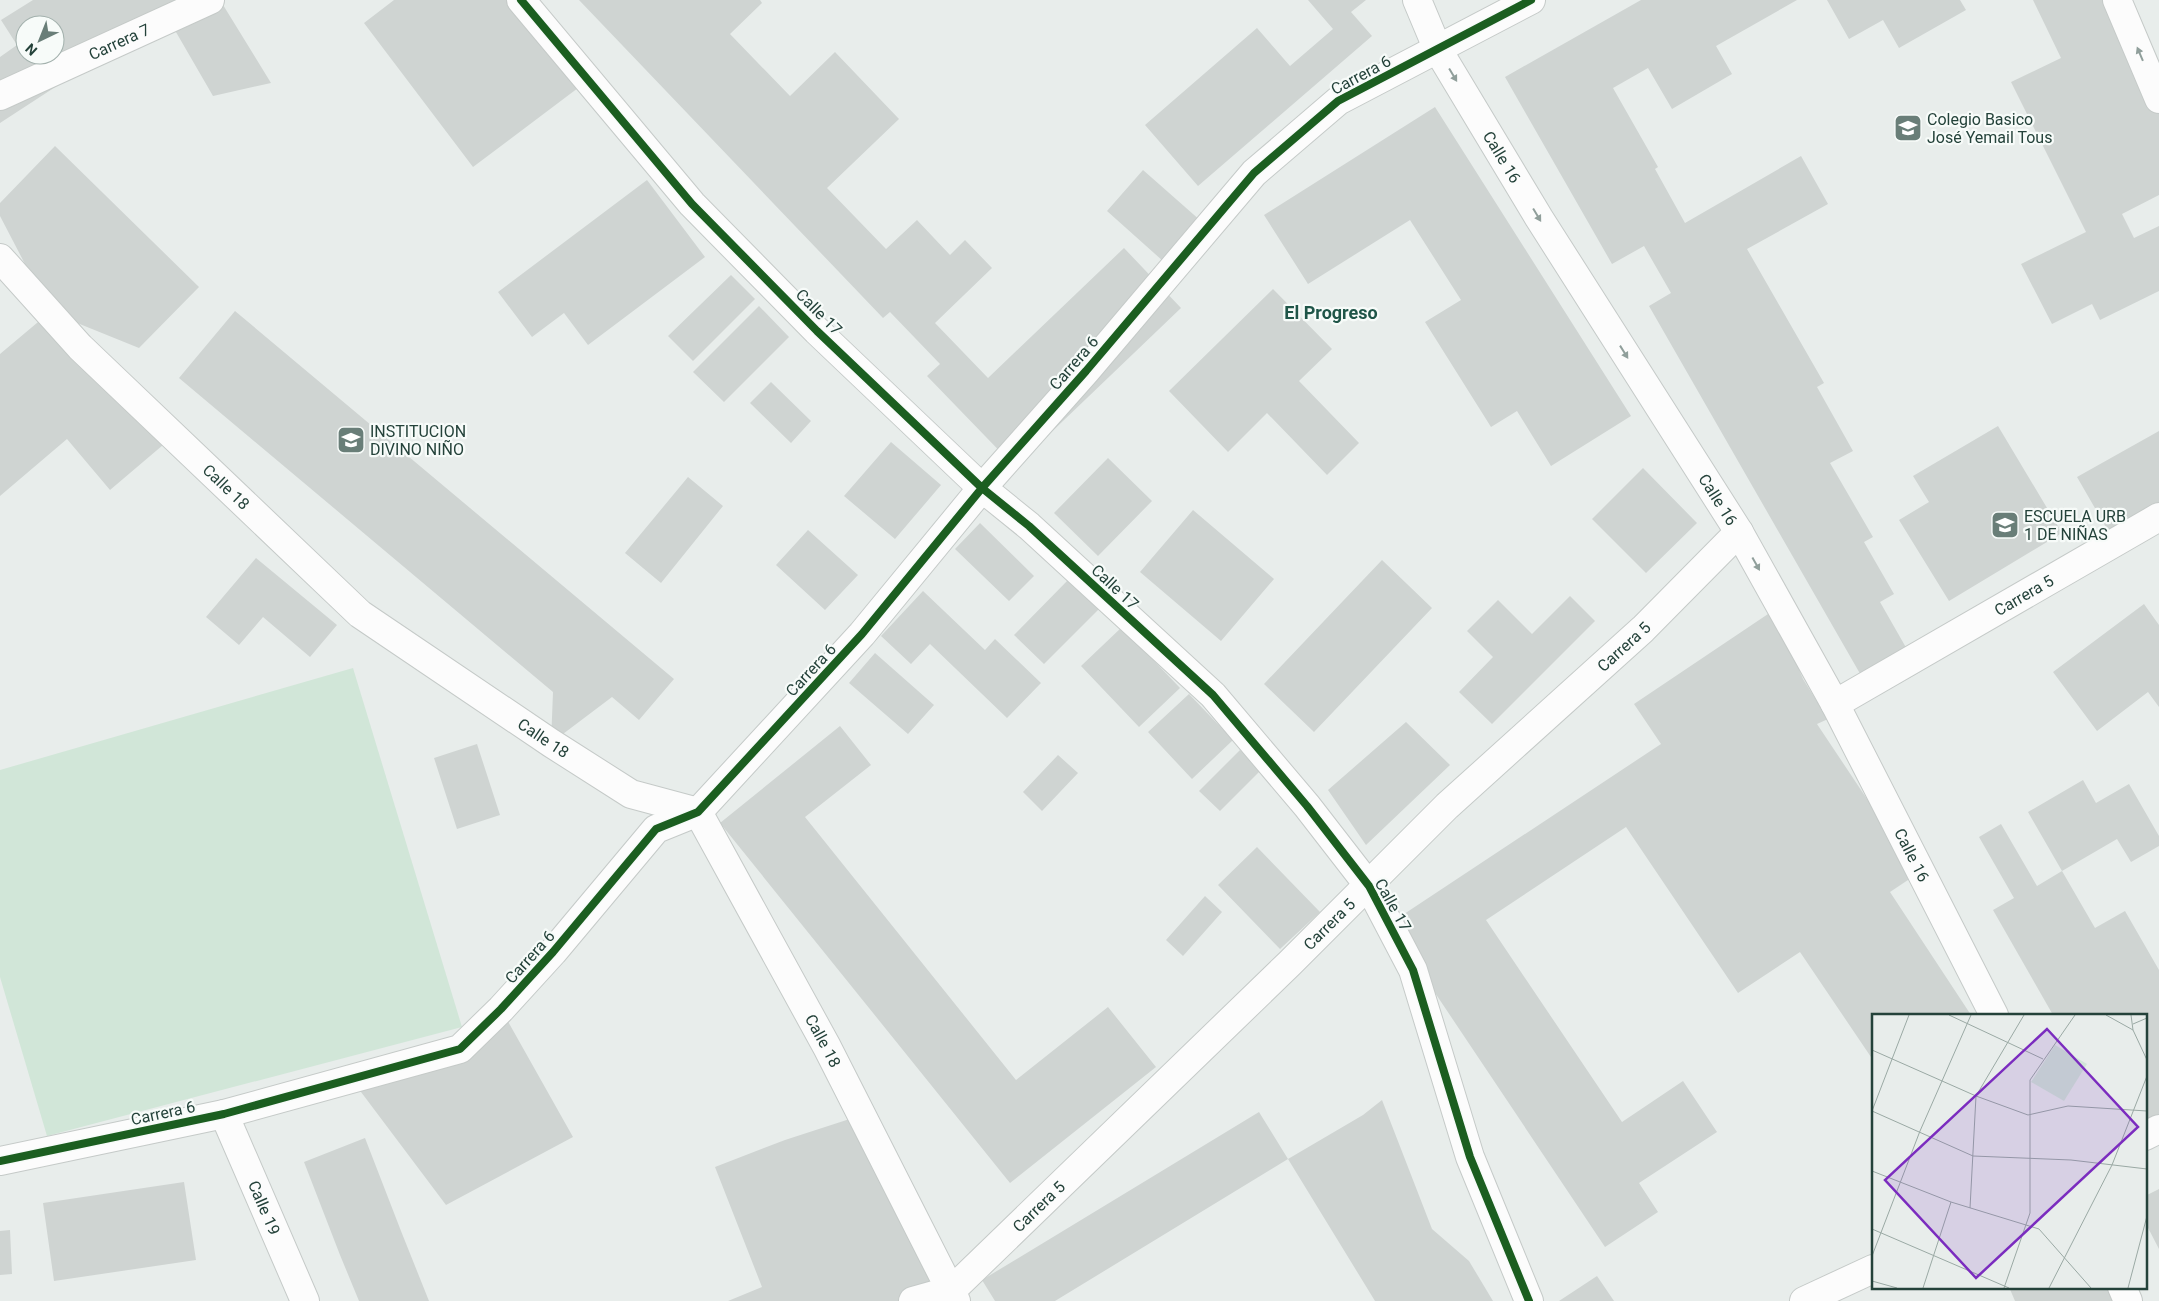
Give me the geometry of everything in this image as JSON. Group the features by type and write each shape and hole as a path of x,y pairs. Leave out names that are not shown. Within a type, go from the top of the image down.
{"street":[{"name":"Carrera 7","path":"0,96 210,0"},
{"name":"Calle 17","path":"521,0 692,204 816,330 982,488 1029,526 1213,695 1307,806 1369,886 1413,970 1470,1156 1529,1301"},
{"name":"Calle 16","path":"1417,0 1438,50 1539,218 1739,532 1835,704 1993,1014"},
{"name":"Carrera 6","path":"0,1161 224,1114 460,1049 502,1009 553,952 656,829 698,812 862,634 982,488 1086,371 1254,173 1338,101 1531,0"},
{"path":"2117,0 2159,99"},
{"name":"Calle 18","path":"0,258 80,347 360,614 551,743 631,794 698,812 827,1047 920,1232 954,1295"},
{"name":"Carrera 5","path":"1835,704 2159,517"},
{"name":"Carrera 5","path":"913,1301 954,1295 1290,963 1331,919 1369,886 1447,806 1644,629 1739,532"},
{"name":"Calle 19","path":"224,1114 305,1301"},
{"path":"2146,1136 2159,1129"},
{"path":"1804,1301 1872,1269"},
{"path":"2122,1288 2128,1301"}],"green space":[{"path":"353,668 462,1027 47,1136 0,977 0,770"}],"building":[{"path":"33,0 220,0 271,83 213,96 169,20 86,67 0,123 0,57 15,46 15,65 65,65 65,15 15,15 15,42 1,20"},
{"path":"394,0 512,0 578,88 473,167 364,23"},
{"path":"579,0 760,0 762,3 730,34 790,96 835,52 899,119 827,188 886,249 917,220 950,255 965,240 992,268 935,323 988,378 1124,248 1181,308 1015,467 927,376 940,364 890,312 883,318"},
{"path":"1308,0 1366,0 1351,12 1372,36 1198,186 1145,125 1257,28 1290,66 1333,29"},
{"path":"1641,0 1797,0 1716,46 1732,74 1672,109 1648,68 1613,88 1658,167 1655,169 1685,223 1801,156 1828,204 1747,249 1824,383 1817,387 1853,451 1830,463 1873,537 1864,542 1894,594 1880,602 1920,672 1874,698 1649,306 1671,293 1644,246 1612,264 1505,77"},
{"path":"1827,0 1960,0 1966,10 1899,48 1883,20 1849,39"},
{"path":"2033,0 2118,0 2159,84 2159,195 2122,214 2134,238 2159,226 2159,291 2100,320 2092,304 2052,324 2021,264 2086,232 2011,82 2061,58"},
{"path":"1435,107 1631,416 1551,466 1517,411 1491,427 1425,322 1461,300 1410,220 1308,284 1264,215"},
{"path":"55,146 199,287 139,348 50,312 0,216 0,203"},
{"path":"1143,170 1210,229 1173,270 1107,211"},
{"path":"647,180 705,257 588,345 564,313 532,337 498,292"},
{"path":"731,275 755,299 693,361 668,336"},
{"path":"1273,289 1332,349 1299,381 1359,443 1327,475 1267,413 1228,452 1169,391"},
{"path":"759,306 789,337 724,402 693,372"},
{"path":"235,311 674,679 639,720 612,697 551,743 553,692 179,378"},
{"path":"50,312 163,445 110,490 67,439 0,496 0,354"},
{"path":"771,382 811,421 791,443 750,403"},
{"path":"1998,426 2062,533 1949,601 1899,520 1929,502 1913,476"},
{"path":"2159,431 2159,519 2118,548 2077,477"},
{"path":"891,442 941,485 895,539 844,496"},
{"path":"1108,458 1152,501 1098,556 1054,513"},
{"path":"1643,468 1697,523 1646,573 1592,519"},
{"path":"688,477 723,506 661,583 625,553"},
{"path":"1193,510 1274,579 1221,641 1140,572"},
{"path":"980,523 1034,576 1009,601 955,549"},
{"path":"808,530 858,575 825,610 776,565"},
{"path":"256,558 337,625 310,657 263,617 239,645 206,617"},
{"path":"1382,560 1432,608 1314,732 1264,684"},
{"path":"1069,579 1099,609 1044,664 1014,635"},
{"path":"923,591 985,650 995,639 1041,683 1007,718 930,644 911,664 881,636"},
{"path":"1570,596 1595,621 1492,724 1459,692 1493,657 1467,631 1498,600 1532,634"},
{"path":"2144,604 2159,625 2159,707 2148,692 2097,731 2053,672"},
{"path":"1774,610 1803,679 1828,719 1817,724 1917,874 1890,892 1970,1014 1872,1014 1872,1059 1800,952 1738,993 1626,827 1486,920 1622,1122 1683,1081 1717,1132 1639,1183 1658,1212 1605,1247 1389,924 1661,744 1634,704"},
{"path":"1122,627 1180,688 1139,727 1081,666"},
{"path":"875,653 934,705 908,734 849,683"},
{"path":"1189,694 1233,740 1192,779 1148,732"},
{"path":"1406,722 1450,765 1366,845 1328,790"},
{"path":"840,726 871,765 805,817 1016,1080 1108,1007 1156,1067 1010,1183 720,823"},
{"path":"477,744 500,815 457,829 434,758"},
{"path":"1240,750 1261,770 1220,811 1199,791"},
{"path":"1058,755 1078,773 1042,811 1023,792"},
{"path":"2083,780 2096,803 2129,784 2159,836 2159,846 2131,862 2117,839 2062,871 2028,812"},
{"path":"2001,824 2037,886 2062,871 2095,928 2125,911 2159,970 2159,1124 2146,1130 2146,1014 2052,1014 1993,910 2014,898 1979,837"},
{"path":"1257,847 1320,912 1280,949 1218,885"},
{"path":"1205,896 1222,912 1183,956 1166,940"},
{"path":"501,1009 573,1137 446,1205 352,1080 460,1049"},
{"path":"1382,1100 1432,1229 1469,1261 1493,1301 1375,1301 1288,1159 1363,1115"},
{"path":"1259,1112 1288,1159 1055,1301 995,1301 982,1280"},
{"path":"862,1115 952,1290 913,1301 728,1301 762,1287 715,1167 785,1140"},
{"path":"365,1138 429,1301 359,1301 340,1255 304,1162"},
{"path":"184,1182 196,1260 54,1281 43,1203"},
{"path":"2159,1189 2159,1249 2146,1224 2146,1196"},
{"path":"10,1230 12,1274 0,1275 0,1231"},
{"path":"1597,1276 1614,1301 1559,1301"},
{"path":"2009,1288 2110,1288 2116,1301 2015,1301"}],"cycle path":[{"path":"521,0 692,204 817,331 982,488 1029,526 1213,695 1307,806 1369,886 1413,970 1470,1157 1529,1301"},
{"path":"0,1161 224,1114 460,1049 501,1009 553,952 656,829 698,812 862,634 982,488 1086,371 1254,173 1338,101 1531,0"}],"place":[{"name":"Colegio Basico José Yemail Tous","path":"1908,128"},
{"name":"INSTITUCION DIVINO NIÑO","path":"351,440"},
{"name":"ESCUELA URB 1 DE NIÑAS","path":"2005,525"}],"district":[{"name":"El Progreso","path":"1331,312"}]}
